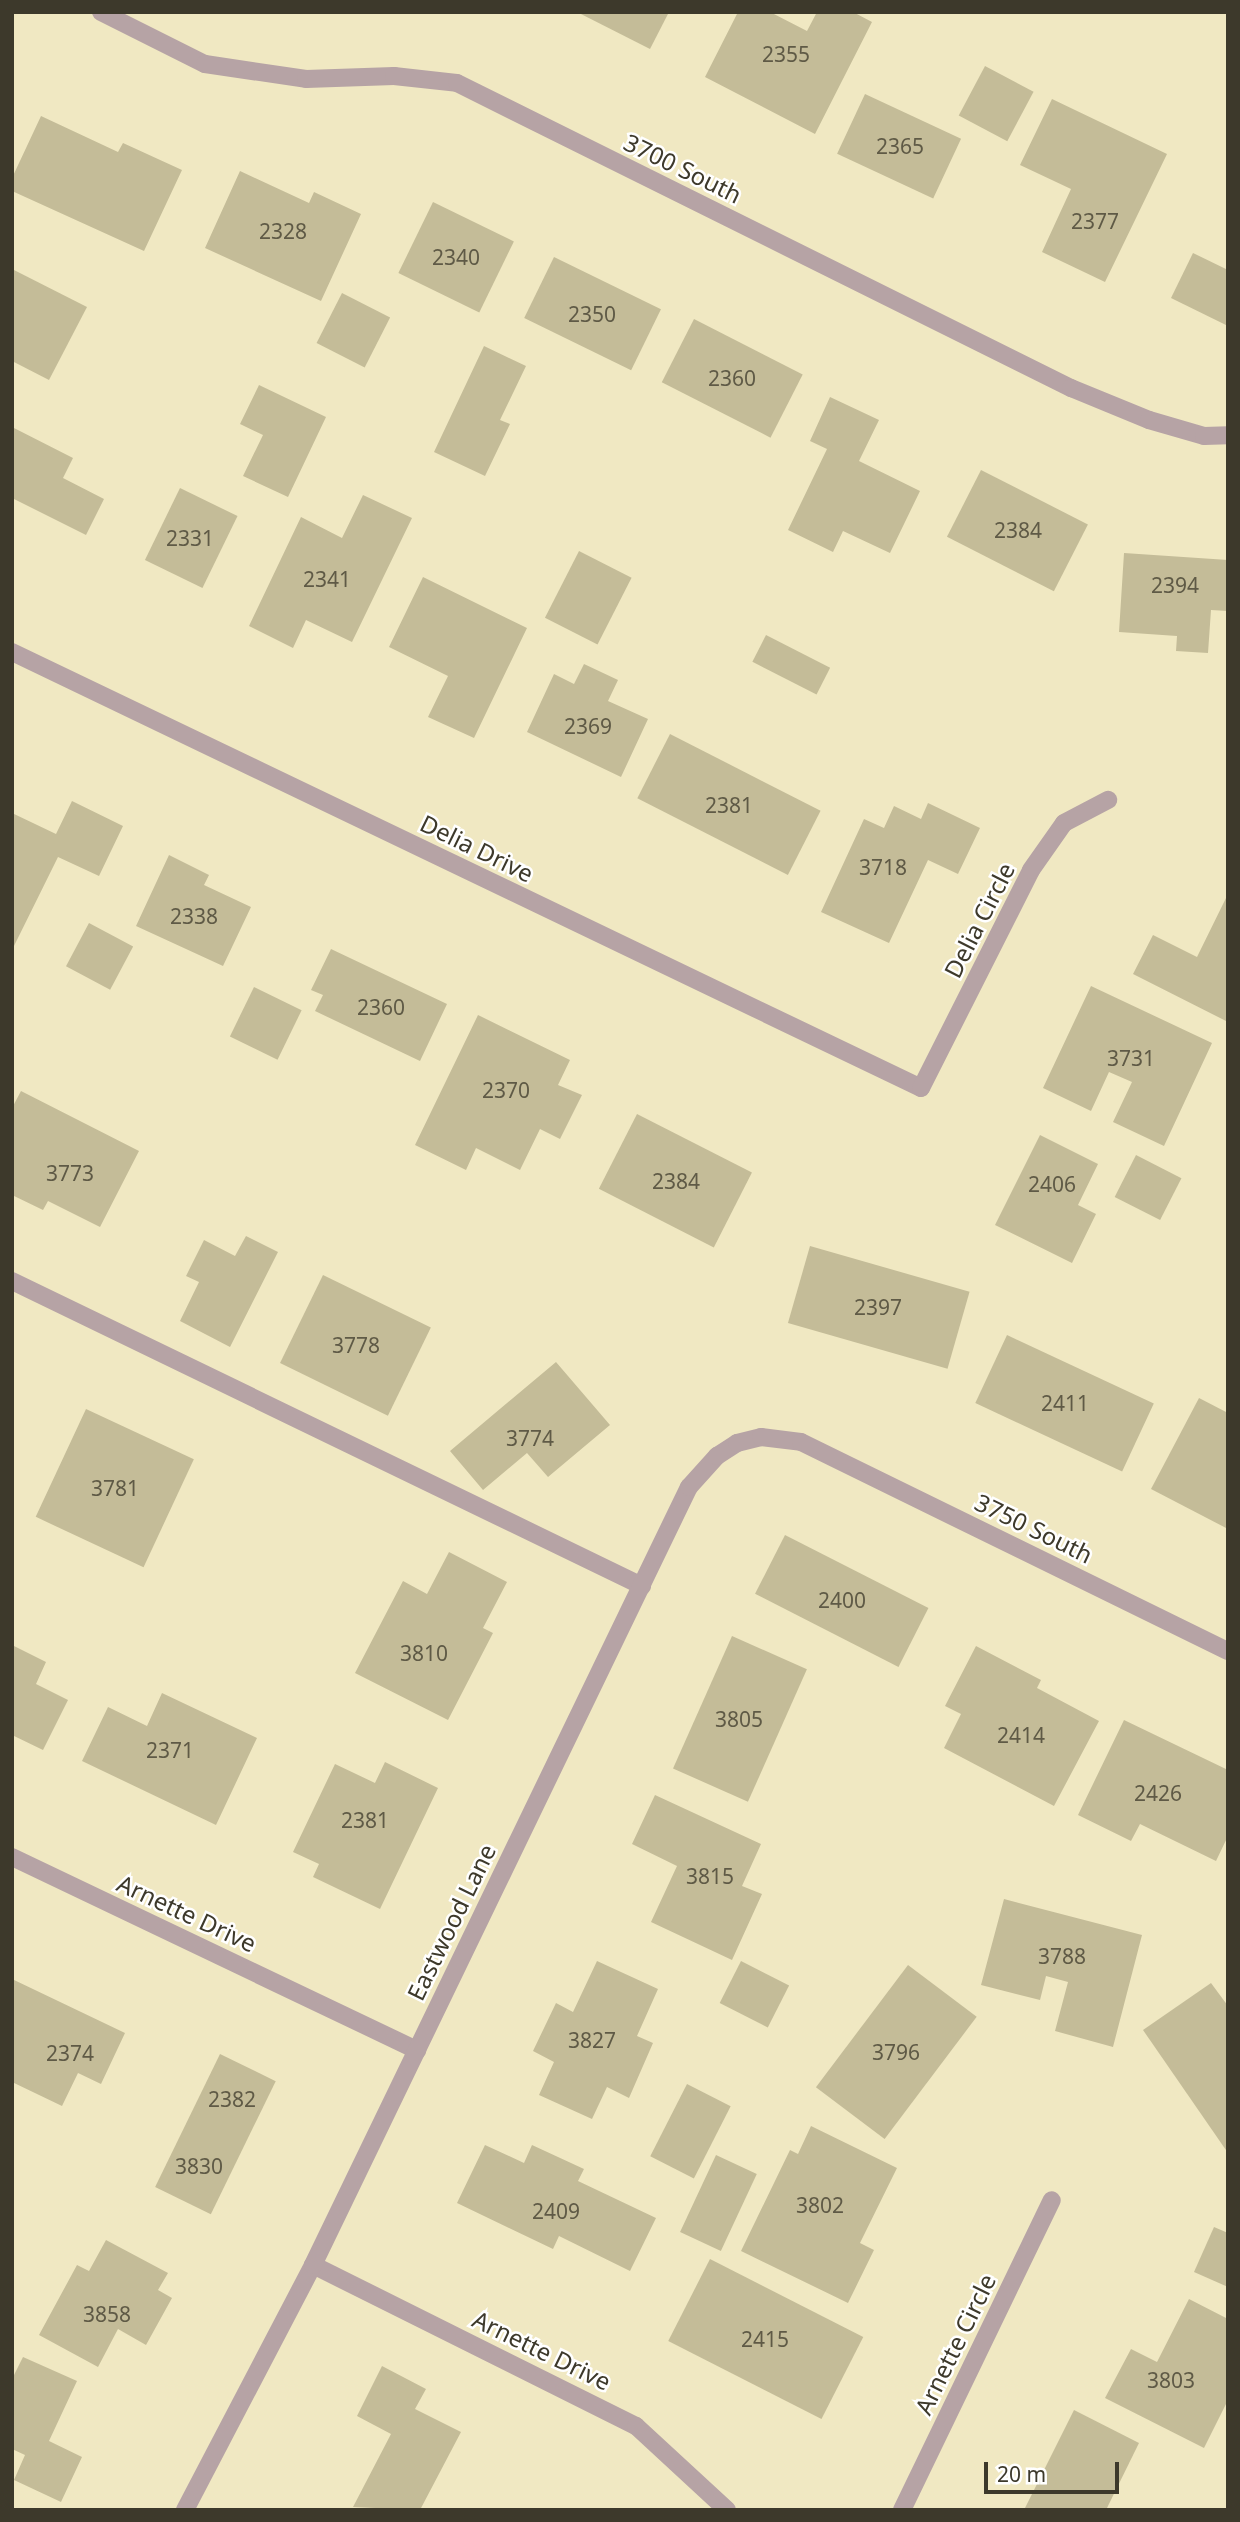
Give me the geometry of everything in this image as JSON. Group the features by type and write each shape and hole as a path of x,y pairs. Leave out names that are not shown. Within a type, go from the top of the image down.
{"street":[{"name":"3700 South","path":"101,12 205,64 306,79 394,76 457,83 1070,387 1149,420 1204,436 1228,435"},
{"name":"Delia Drive","path":"12,652 921,1088"},
{"name":"Delia Circle","path":"921,1088 1031,870 1064,823 1108,800"},
{"path":"12,1281 642,1586"},
{"name":"Eastwood Lane","path":"185,2510 313,2265 689,1487 717,1456 737,1443 761,1437 780,1437 818,1450"},
{"name":"3750 South","path":"818,1450 1228,1651"},
{"name":"Arnette Drive","path":"12,1857 417,2050"},
{"name":"Arnette Circle","path":"902,2510 1052,2200"},
{"name":"Arnette Drive","path":"313,2265 636,2426 727,2510"}],"building":[{"path":"577,12 669,12 650,49"},
{"path":"738,12 770,12 807,31 817,12 853,12 872,22 815,134 705,77"},
{"path":"985,66 1034,92 1007,141 959,115"},
{"path":"865,94 961,139 933,199 837,154"},
{"path":"1052,99 1167,154 1105,282 1042,252 1071,189 1020,165"},
{"path":"41,116 118,152 123,143 182,170 144,251 12,191 12,178"},
{"path":"240,171 309,203 314,192 361,214 321,301 205,248"},
{"path":"433,202 514,241 479,312 398,273"},
{"path":"1193,253 1228,270 1228,326 1171,298"},
{"path":"554,257 661,309 631,370 524,318"},
{"path":"12,269 87,307 49,380 12,361"},
{"path":"342,293 390,318 365,367 317,343"},
{"path":"694,319 803,374 770,438 662,382"},
{"path":"484,346 526,366 500,420 510,424 485,476 434,452"},
{"path":"259,385 326,417 288,497 243,476 263,435 240,424"},
{"path":"830,397 879,420 859,461 920,491 890,553 843,531 833,552 788,530 827,449 810,441"},
{"path":"12,427 73,458 63,478 104,499 86,535 12,498"},
{"path":"981,470 1088,524 1054,591 947,537"},
{"path":"180,488 238,516 202,588 145,560"},
{"path":"363,495 412,518 352,642 306,620 293,648 249,626 301,517 342,538"},
{"path":"579,551 632,578 598,645 545,618"},
{"path":"1124,553 1228,560 1228,611 1211,610 1208,653 1176,651 1177,636 1119,632"},
{"path":"423,577 527,628 474,738 428,717 448,676 389,647"},
{"path":"766,635 830,668 817,694 752,662"},
{"path":"584,664 618,680 608,701 648,719 621,777 527,732 554,674 574,684"},
{"path":"670,734 821,811 788,875 637,798"},
{"path":"72,801 123,826 99,876 58,857 12,950 12,813 56,834"},
{"path":"928,803 980,828 958,874 928,860 889,943 821,912 864,819 884,828 894,806 921,819"},
{"path":"169,855 209,875 204,885 251,907 223,966 136,926"},
{"path":"1226,898 1228,1022 1133,974 1153,935 1197,957"},
{"path":"89,923 133,946 110,990 66,966"},
{"path":"331,949 447,1004 420,1061 315,1011 323,995 311,990"},
{"path":"1091,986 1212,1043 1164,1146 1113,1122 1132,1082 1109,1072 1091,1111 1043,1088"},
{"path":"254,987 302,1010 278,1060 230,1036"},
{"path":"478,1015 570,1060 558,1085 582,1095 560,1139 540,1129 520,1170 476,1148 466,1170 415,1145"},
{"path":"21,1091 139,1151 100,1227 48,1201 43,1210 12,1195 12,1108"},
{"path":"637,1114 752,1173 714,1247 599,1189"},
{"path":"1040,1135 1098,1164 1078,1205 1096,1214 1072,1263 995,1225"},
{"path":"1136,1155 1181,1178 1160,1220 1115,1197"},
{"path":"246,1236 278,1252 230,1347 180,1321 199,1282 186,1276 204,1240 235,1256"},
{"path":"810,1246 970,1292 948,1369 788,1323"},
{"path":"323,1275 431,1328 388,1416 280,1363"},
{"path":"1007,1335 1154,1403 1122,1471 975,1403"},
{"path":"556,1362 610,1425 548,1477 527,1453 483,1490 450,1451"},
{"path":"1199,1398 1228,1413 1228,1529 1151,1489"},
{"path":"86,1409 194,1459 144,1567 36,1517"},
{"path":"785,1535 928,1608 898,1667 755,1594"},
{"path":"449,1552 507,1582 483,1628 493,1633 448,1720 355,1673 403,1581 427,1594"},
{"path":"732,1636 807,1669 748,1802 673,1768"},
{"path":"12,1645 46,1662 36,1684 68,1700 43,1750 12,1735"},
{"path":"976,1646 1041,1680 1037,1688 1099,1721 1054,1806 944,1748 961,1714 945,1706"},
{"path":"162,1693 257,1738 216,1825 82,1761 108,1707 147,1726"},
{"path":"1124,1720 1228,1770 1228,1836 1216,1861 1140,1824 1131,1841 1078,1815"},
{"path":"385,1762 438,1788 380,1909 313,1877 319,1864 293,1852 335,1764 375,1783"},
{"path":"655,1795 761,1844 742,1886 762,1894 732,1960 651,1922 677,1866 632,1844"},
{"path":"1004,1899 1142,1935 1113,2047 1055,2031 1068,1982 1046,1976 1040,2000 981,1985"},
{"path":"597,1961 658,1989 637,2036 653,2043 629,2098 607,2087 592,2119 539,2095 554,2062 533,2051 556,2003 573,2012"},
{"path":"741,1961 789,1986 768,2027 720,2003"},
{"path":"908,1965 977,2017 885,2139 816,2087"},
{"path":"12,1979 125,2033 101,2084 78,2073 62,2106 12,2082"},
{"path":"1211,1983 1228,2006 1228,2153 1143,2030"},
{"path":"220,2054 276,2081 211,2214 155,2187"},
{"path":"687,2084 731,2106 694,2178 650,2156"},
{"path":"811,2126 897,2168 860,2243 874,2250 848,2303 741,2251 790,2150 798,2154"},
{"path":"485,2145 524,2163 532,2145 584,2169 578,2181 656,2218 630,2271 559,2236 553,2249 457,2203"},
{"path":"716,2155 757,2174 721,2251 680,2232"},
{"path":"1214,2227 1228,2233 1228,2287 1194,2272"},
{"path":"106,2240 168,2273 158,2290 172,2298 146,2345 118,2329 98,2367 39,2335 77,2265 89,2271"},
{"path":"710,2259 863,2337 821,2419 668,2341"},
{"path":"1189,2299 1228,2319 1228,2400 1204,2448 1105,2398 1131,2349 1157,2362"},
{"path":"23,2357 77,2381 49,2441 82,2457 61,2502 14,2480 25,2455 12,2449 12,2379"},
{"path":"382,2366 426,2389 415,2409 461,2432 420,2510 353,2507 391,2434 357,2416"},
{"path":"1074,2410 1139,2443 1106,2510 1024,2510"}]}
